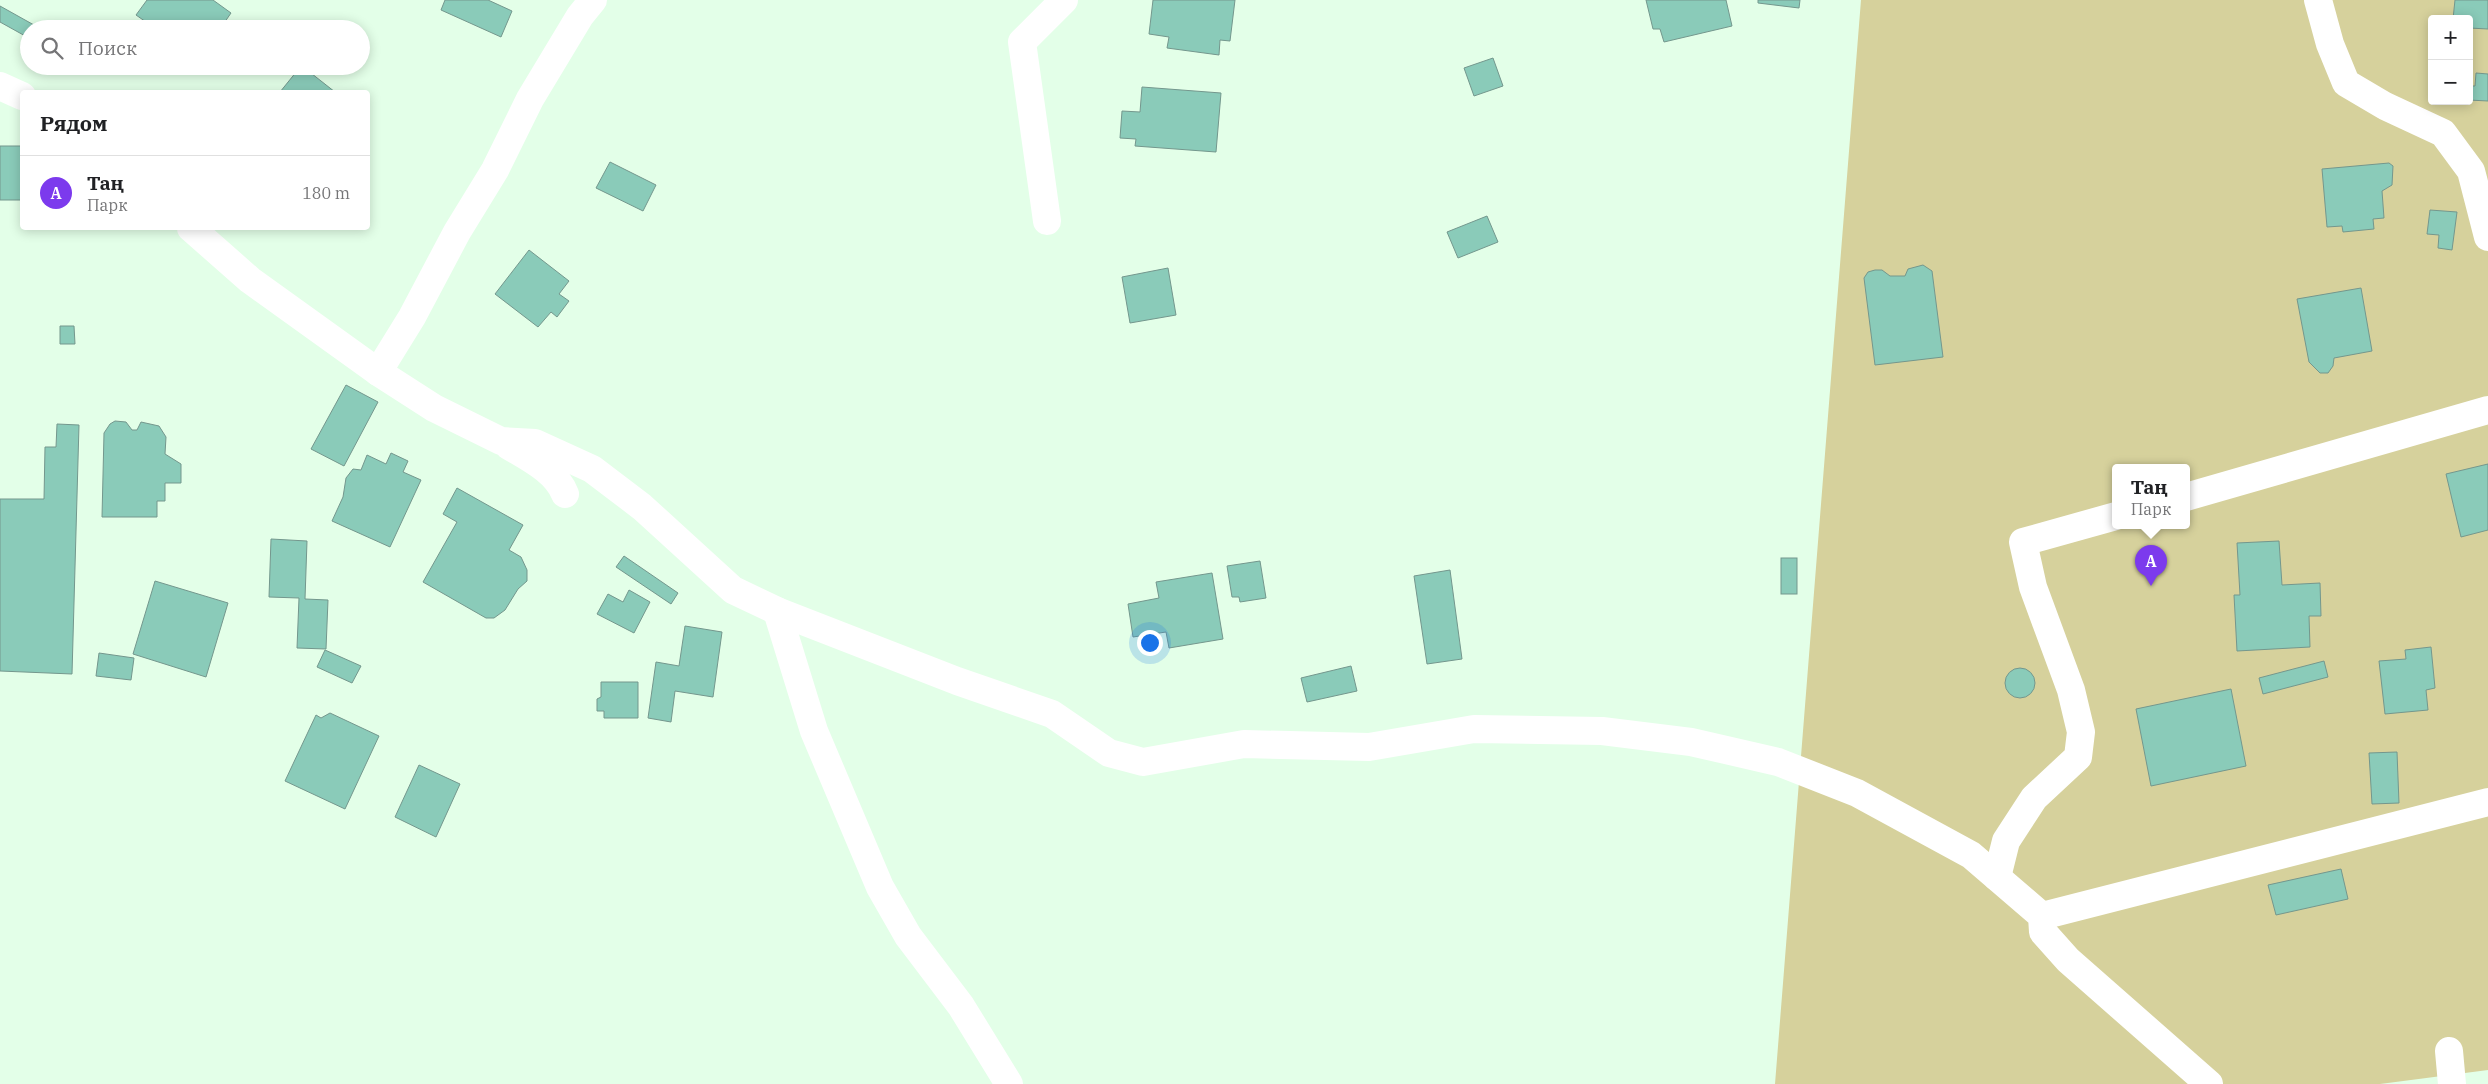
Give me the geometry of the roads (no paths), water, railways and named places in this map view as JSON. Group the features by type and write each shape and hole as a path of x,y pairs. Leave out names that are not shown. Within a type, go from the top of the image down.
{"street":[{"path":"378,372 412,317 456,232 495,170 530,99 580,16 593,0"},
{"path":"1047,221 1022,42 1064,0"},
{"path":"2318,0 2330,44 2346,83 2385,106 2443,133 2471,171 2488,237"},
{"path":"0,86 20,95"},
{"path":"193,230 250,280 378,372 434,408 501,441 531,459 560,482 565,494"},
{"path":"2190,496 2488,410"},
{"path":"501,441 535,443 592,469 642,507 733,590 777,611 957,681 1052,714 1109,753 1143,762 1244,744 1369,747 1474,729 1602,731 1691,742 1778,762 1857,793 1971,855 2042,916 2043,932 2068,960 2209,1084"},
{"path":"1997,877 2006,841 2034,798 2078,757 2081,732 2071,690 2033,587 2024,542 2112,517"},
{"path":"777,611 814,731 880,887 908,936 960,1006 1009,1084"},
{"path":"2042,916 2488,802"},
{"path":"2449,1051 2452,1084"}],"place":[{"name":"Таң","path":"2151,586"}]}
